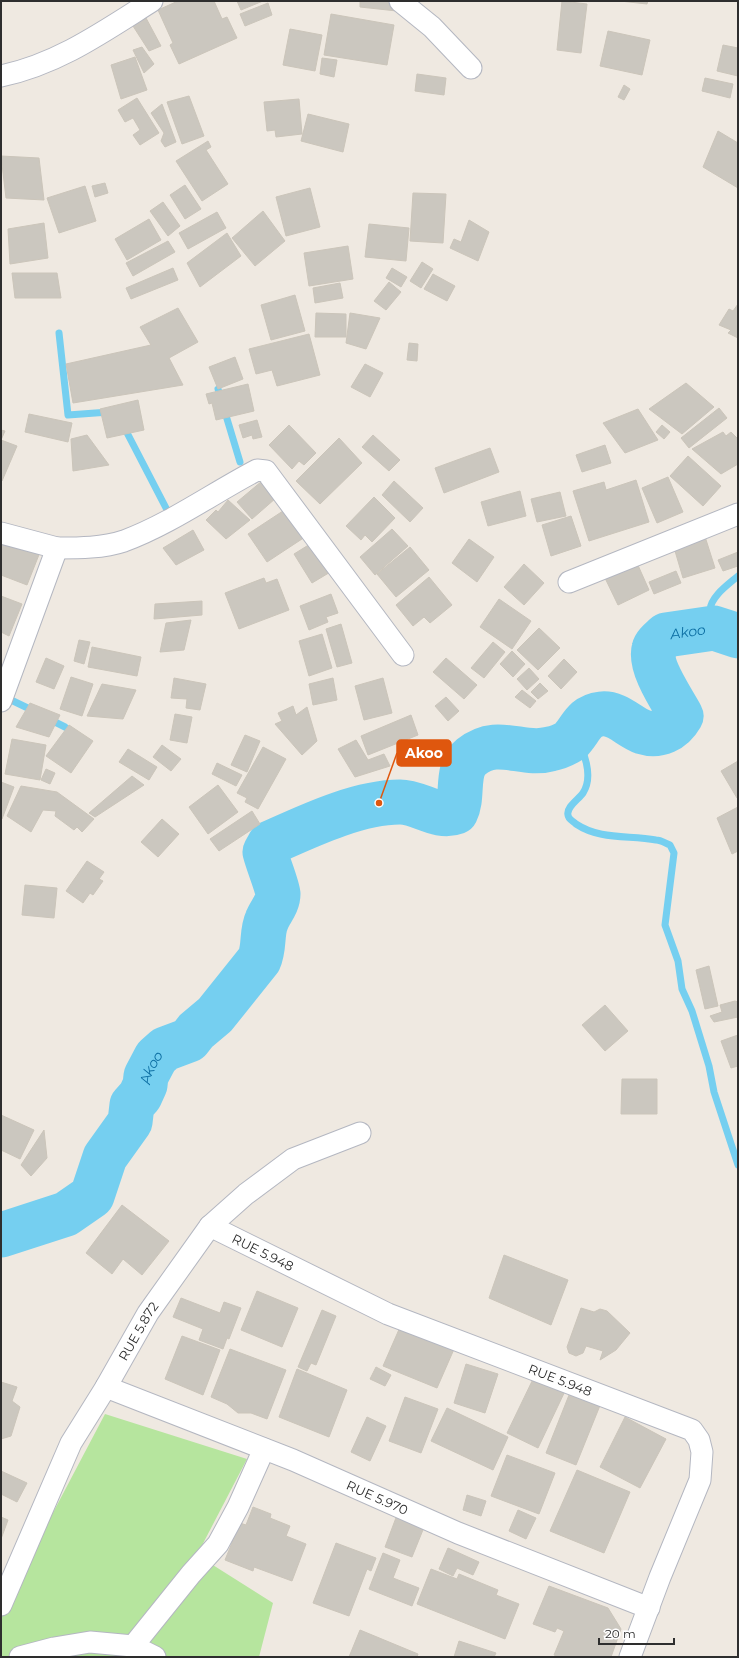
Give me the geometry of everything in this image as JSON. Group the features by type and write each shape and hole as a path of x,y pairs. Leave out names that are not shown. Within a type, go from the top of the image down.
{"street":[{"path":"1,76 27,71 62,56 152,1"},
{"path":"400,1 432,27 471,68"},
{"path":"1,533 57,548 88,548 123,541 174,516 257,470 266,471 403,655"},
{"path":"569,582 738,514"},
{"path":"1,701 57,548"},
{"name":"RUE 5.872","path":"1,1605 71,1443 106,1387 148,1313 210,1226 246,1194 293,1159 360,1134"},
{"name":"RUE 5.948","path":"210,1226 388,1314 692,1430 699,1440 702,1452 700,1480 630,1657"},
{"name":"RUE 5.970","path":"106,1387 264,1448 458,1533 649,1608"},
{"path":"133,1646 191,1574 218,1544 238,1507 264,1448"},
{"path":"20,1657 54,1648 90,1642 133,1646 155,1657"}],"green space":[{"path":"105,1414 247,1459 197,1555 273,1603 259,1657 1,1657 1,1599 7,1600"}],"building":[{"path":"178,1 214,1 222,19 227,17 237,38 179,64 170,45 173,43 158,10"},
{"path":"237,1 263,1 241,10"},
{"path":"360,1 407,1 406,12 360,7"},
{"path":"562,1 587,4 581,53 557,50"},
{"path":"620,1 648,1 647,4"},
{"path":"268,3 272,15 245,26 240,14"},
{"path":"331,14 394,25 387,65 324,55"},
{"path":"146,18 161,46 149,51 133,26"},
{"path":"290,29 322,35 315,71 283,65"},
{"path":"608,31 650,40 642,75 600,66"},
{"path":"723,45 738,48 738,76 717,71"},
{"path":"142,47 154,64 144,73 133,50"},
{"path":"135,57 147,90 121,99 111,65"},
{"path":"322,58 337,60 334,77 320,74"},
{"path":"417,74 446,78 444,95 415,91"},
{"path":"705,78 733,84 730,98 702,91"},
{"path":"624,85 630,89 624,100 618,97"},
{"path":"189,96 204,136 182,144 167,102"},
{"path":"137,98 159,133 140,145 133,135 140,130 133,118 125,122 118,110"},
{"path":"299,99 302,134 276,137 275,130 267,131 264,102"},
{"path":"162,104 176,142 165,147 161,141 164,133 151,113"},
{"path":"308,114 349,124 343,152 301,141"},
{"path":"718,131 738,143 738,188 703,167"},
{"path":"208,141 211,147 206,150 228,184 202,201 176,161"},
{"path":"1,156 39,158 44,200 6,198"},
{"path":"105,183 108,193 95,197 92,186"},
{"path":"185,185 201,209 185,219 170,195"},
{"path":"85,186 96,221 59,233 47,198"},
{"path":"310,188 320,227 286,236 276,197"},
{"path":"413,193 446,194 443,243 410,241"},
{"path":"163,202 180,226 168,236 150,211"},
{"path":"263,211 285,241 255,266 232,238"},
{"path":"217,212 226,228 188,249 179,233"},
{"path":"149,219 161,240 127,260 115,239"},
{"path":"469,220 489,232 478,261 450,248 454,239 461,242"},
{"path":"44,223 48,258 10,264 8,229"},
{"path":"369,224 409,228 406,261 365,257"},
{"path":"227,233 241,256 200,287 187,263"},
{"path":"168,241 175,252 133,276 126,263"},
{"path":"348,246 353,279 309,286 304,253"},
{"path":"422,262 433,269 421,288 410,281"},
{"path":"173,268 178,280 131,299 126,288"},
{"path":"392,268 407,277 401,287 386,278"},
{"path":"12,273 57,273 61,298 15,298"},
{"path":"433,274 455,286 447,301 424,289"},
{"path":"389,282 401,292 386,310 374,301"},
{"path":"340,283 343,298 315,303 313,288"},
{"path":"295,295 305,331 271,340 261,305"},
{"path":"738,304 738,338 728,333 731,330 719,325 729,309 733,311"},
{"path":"178,308 198,342 169,358 183,385 73,403 66,364 151,345 140,327"},
{"path":"316,313 346,314 346,337 315,337"},
{"path":"350,313 380,318 366,349 346,343"},
{"path":"309,334 320,375 277,386 272,370 256,374 249,349"},
{"path":"409,343 418,344 417,361 407,360"},
{"path":"235,357 243,379 218,389 209,367"},
{"path":"365,364 383,373 370,397 351,387"},
{"path":"686,383 714,407 682,434 649,409"},
{"path":"248,384 254,411 216,420 212,403 209,404 206,394"},
{"path":"138,400 144,430 107,438 100,409"},
{"path":"719,408 727,418 689,448 681,438"},
{"path":"638,409 658,440 625,453 603,423"},
{"path":"29,414 72,423 68,442 25,432"},
{"path":"257,420 262,437 253,439 252,435 243,438 239,425"},
{"path":"289,425 316,453 304,465 299,461 292,469 269,445"},
{"path":"662,425 670,432 664,439 656,432"},
{"path":"1,430 5,431 1,440"},
{"path":"723,432 726,436 731,432 738,439 738,464 721,474 692,449"},
{"path":"87,435 109,465 73,471 71,439"},
{"path":"373,435 400,460 389,471 362,447"},
{"path":"339,438 362,463 320,504 296,481"},
{"path":"1,440 17,446 2,481 1,481"},
{"path":"605,445 611,463 582,472 576,455"},
{"path":"490,448 499,472 444,493 435,468"},
{"path":"688,456 721,486 703,506 670,476"},
{"path":"668,477 683,512 657,523 642,488"},
{"path":"636,480 649,522 589,541 573,491 604,482 606,490"},
{"path":"262,481 276,498 252,519 237,502"},
{"path":"394,481 423,508 410,522 382,495"},
{"path":"520,491 526,516 488,526 481,502"},
{"path":"560,492 566,516 537,522 531,499"},
{"path":"374,497 395,518 372,542 365,535 361,540 346,526"},
{"path":"228,500 250,520 226,539 206,520 216,510 218,512"},
{"path":"286,509 305,537 267,562 248,534"},
{"path":"571,516 581,546 551,556 542,525"},
{"path":"701,524 715,568 683,578 670,534"},
{"path":"1,525 44,542 27,585 1,575"},
{"path":"392,529 408,546 375,575 360,557"},
{"path":"193,530 204,550 176,565 163,548"},
{"path":"469,539 494,557 477,582 452,563"},
{"path":"315,541 332,571 312,583 294,554"},
{"path":"410,547 429,570 396,597 377,574"},
{"path":"738,552 738,566 723,571 718,560"},
{"path":"637,563 649,590 618,605 605,578"},
{"path":"524,564 544,583 524,605 504,587"},
{"path":"676,571 681,583 654,594 649,582"},
{"path":"429,577 452,605 430,623 424,617 413,626 396,605"},
{"path":"264,578 266,583 277,579 289,610 239,629 225,593"},
{"path":"331,594 338,613 326,617 328,622 309,630 300,606"},
{"path":"1,596 22,604 9,636 1,632"},
{"path":"499,599 531,621 512,649 480,627"},
{"path":"202,601 202,615 154,619 155,604"},
{"path":"191,620 184,650 160,652 166,623"},
{"path":"341,624 352,663 337,667 326,629"},
{"path":"539,628 560,648 538,670 517,650"},
{"path":"322,634 332,668 309,676 299,641"},
{"path":"79,640 90,642 84,664 74,661"},
{"path":"493,642 505,652 484,678 471,668"},
{"path":"92,647 141,657 137,676 88,667"},
{"path":"512,651 525,664 513,677 500,664"},
{"path":"46,658 64,666 54,689 36,682"},
{"path":"446,658 477,685 464,699 433,672"},
{"path":"564,659 577,672 561,689 548,676"},
{"path":"529,668 539,679 527,690 517,679"},
{"path":"71,677 93,684 82,716 60,709"},
{"path":"174,678 206,684 200,710 186,708 187,699 171,698"},
{"path":"333,678 337,700 313,705 309,684"},
{"path":"383,678 392,713 364,720 355,686"},
{"path":"540,683 548,691 538,699 531,692"},
{"path":"102,684 136,690 123,719 87,716"},
{"path":"522,690 536,701 530,708 515,697"},
{"path":"446,697 459,711 448,721 435,706"},
{"path":"30,703 60,715 49,737 16,727"},
{"path":"293,706 296,715 307,707 317,741 302,755 275,724 282,721 278,713"},
{"path":"175,714 192,717 187,743 170,740"},
{"path":"411,715 418,735 368,755 361,736"},
{"path":"69,725 93,741 71,773 46,756"},
{"path":"245,735 260,741 247,772 231,765"},
{"path":"12,739 46,745 40,780 5,774"},
{"path":"356,740 368,760 384,754 390,766 355,777 338,749"},
{"path":"162,745 181,759 171,771 153,757"},
{"path":"263,747 286,759 258,809 245,802 247,798 237,793"},
{"path":"128,749 157,767 149,780 119,762"},
{"path":"738,761 738,798 737,798 721,771"},
{"path":"217,763 242,775 236,786 212,774"},
{"path":"46,769 55,773 50,784 41,780"},
{"path":"132,776 144,785 95,817 89,813"},
{"path":"1,782 14,787 2,819 1,819"},
{"path":"218,785 238,812 208,834 189,807"},
{"path":"21,786 57,792 94,819 82,832 77,827 74,830 55,816 56,811 43,810 31,832 7,816"},
{"path":"738,807 738,851 732,854 717,818"},
{"path":"252,811 260,824 219,851 210,839"},
{"path":"162,819 179,834 158,857 141,842"},
{"path":"87,861 104,872 99,879 103,881 93,895 90,893 83,903 66,891"},
{"path":"25,885 57,888 54,918 22,915"},
{"path":"709,966 718,1006 705,1009 696,970"},
{"path":"735,1001 738,1002 738,1017 714,1022 710,1016 722,1012 720,1005"},
{"path":"605,1005 628,1031 605,1051 582,1025"},
{"path":"738,1035 738,1066 731,1068 721,1041"},
{"path":"622,1079 657,1079 657,1114 621,1114"},
{"path":"1,1115 34,1130 20,1159 1,1150"},
{"path":"44,1130 47,1158 31,1176 21,1165"},
{"path":"122,1205 169,1241 142,1275 123,1259 112,1274 86,1253"},
{"path":"504,1255 568,1280 551,1325 489,1298"},
{"path":"257,1291 298,1308 282,1347 241,1330"},
{"path":"181,1298 220,1313 224,1302 241,1308 229,1339 227,1338 223,1349 199,1340 203,1329 173,1317"},
{"path":"581,1308 594,1312 600,1309 607,1311 630,1333 616,1350 600,1360 603,1351 586,1346 583,1353 576,1356 569,1353 567,1347"},
{"path":"322,1310 336,1316 316,1365 311,1363 307,1371 298,1367"},
{"path":"404,1318 458,1340 437,1388 383,1366"},
{"path":"182,1336 220,1350 203,1395 165,1379"},
{"path":"230,1349 286,1370 267,1419 251,1413 238,1413 227,1404 211,1397"},
{"path":"466,1364 498,1374 485,1413 454,1403"},
{"path":"376,1367 391,1375 385,1386 370,1379"},
{"path":"297,1369 347,1390 329,1437 279,1417"},
{"path":"535,1375 566,1389 538,1448 507,1433"},
{"path":"1,1382 17,1387 12,1401 20,1407 11,1436 1,1439"},
{"path":"571,1390 601,1403 576,1465 546,1453"},
{"path":"405,1397 438,1409 421,1453 389,1441"},
{"path":"447,1408 508,1437 493,1470 431,1441"},
{"path":"367,1417 386,1426 370,1461 351,1452"},
{"path":"625,1417 666,1439 640,1488 600,1467"},
{"path":"507,1455 555,1473 539,1514 491,1496"},
{"path":"577,1470 630,1492 604,1553 550,1531"},
{"path":"1,1471 27,1483 17,1502 1,1494"},
{"path":"467,1495 486,1501 481,1516 463,1510"},
{"path":"403,1499 431,1510 412,1557 385,1547"},
{"path":"253,1507 271,1514 270,1518 290,1526 286,1536 306,1544 292,1581 254,1567 253,1571 225,1560 240,1523 246,1525"},
{"path":"518,1510 536,1518 526,1539 509,1531"},
{"path":"1,1517 8,1520 1,1539"},
{"path":"336,1543 376,1558 371,1571 367,1569 349,1616 313,1603"},
{"path":"448,1548 479,1562 473,1575 457,1568 453,1576 439,1569"},
{"path":"383,1553 400,1560 393,1578 419,1588 412,1606 369,1589"},
{"path":"431,1569 457,1579 459,1574 498,1590 496,1595 519,1604 505,1639 417,1604"},
{"path":"549,1586 608,1608 621,1629 611,1657 559,1657 554,1655 564,1631 557,1628 555,1632 533,1624"},
{"path":"360,1630 418,1654 417,1657 349,1657"},
{"path":"459,1641 496,1653 494,1657 454,1657"}],"waterway":[{"path":"59,333 68,415 109,412"},
{"path":"218,389 240,462"},
{"path":"123,425 166,508"},
{"path":"714,628 710,612 711,605 717,595 738,576"},
{"name":"Akoo","path":"1,1235 66,1214 92,1196 105,1157 130,1122 132,1105 140,1096 145,1085 146,1076 156,1057 165,1049 189,1040 196,1031 215,1015 259,960 262,950 265,925 278,898 276,885 265,852 270,843 300,829 350,810 384,803 400,802 435,812 449,814 456,812 461,776 466,762 471,757 481,751 500,747 530,751 555,748 570,741 583,724 595,715 607,714 618,717 643,732 655,734 670,729 681,716 658,674 653,656 656,645 666,635 714,628 738,636"},
{"path":"11,700 36,712"},
{"path":"49,719 65,727"},
{"path":"574,735 584,755 588,771 588,779 583,793 569,809 568,816 570,819 576,824 595,833 658,840 670,845 674,853 665,925 678,961 682,989 692,1011 709,1066 714,1092 738,1165"}],"place":[{"name":"Akoo","path":"379,803"}]}
